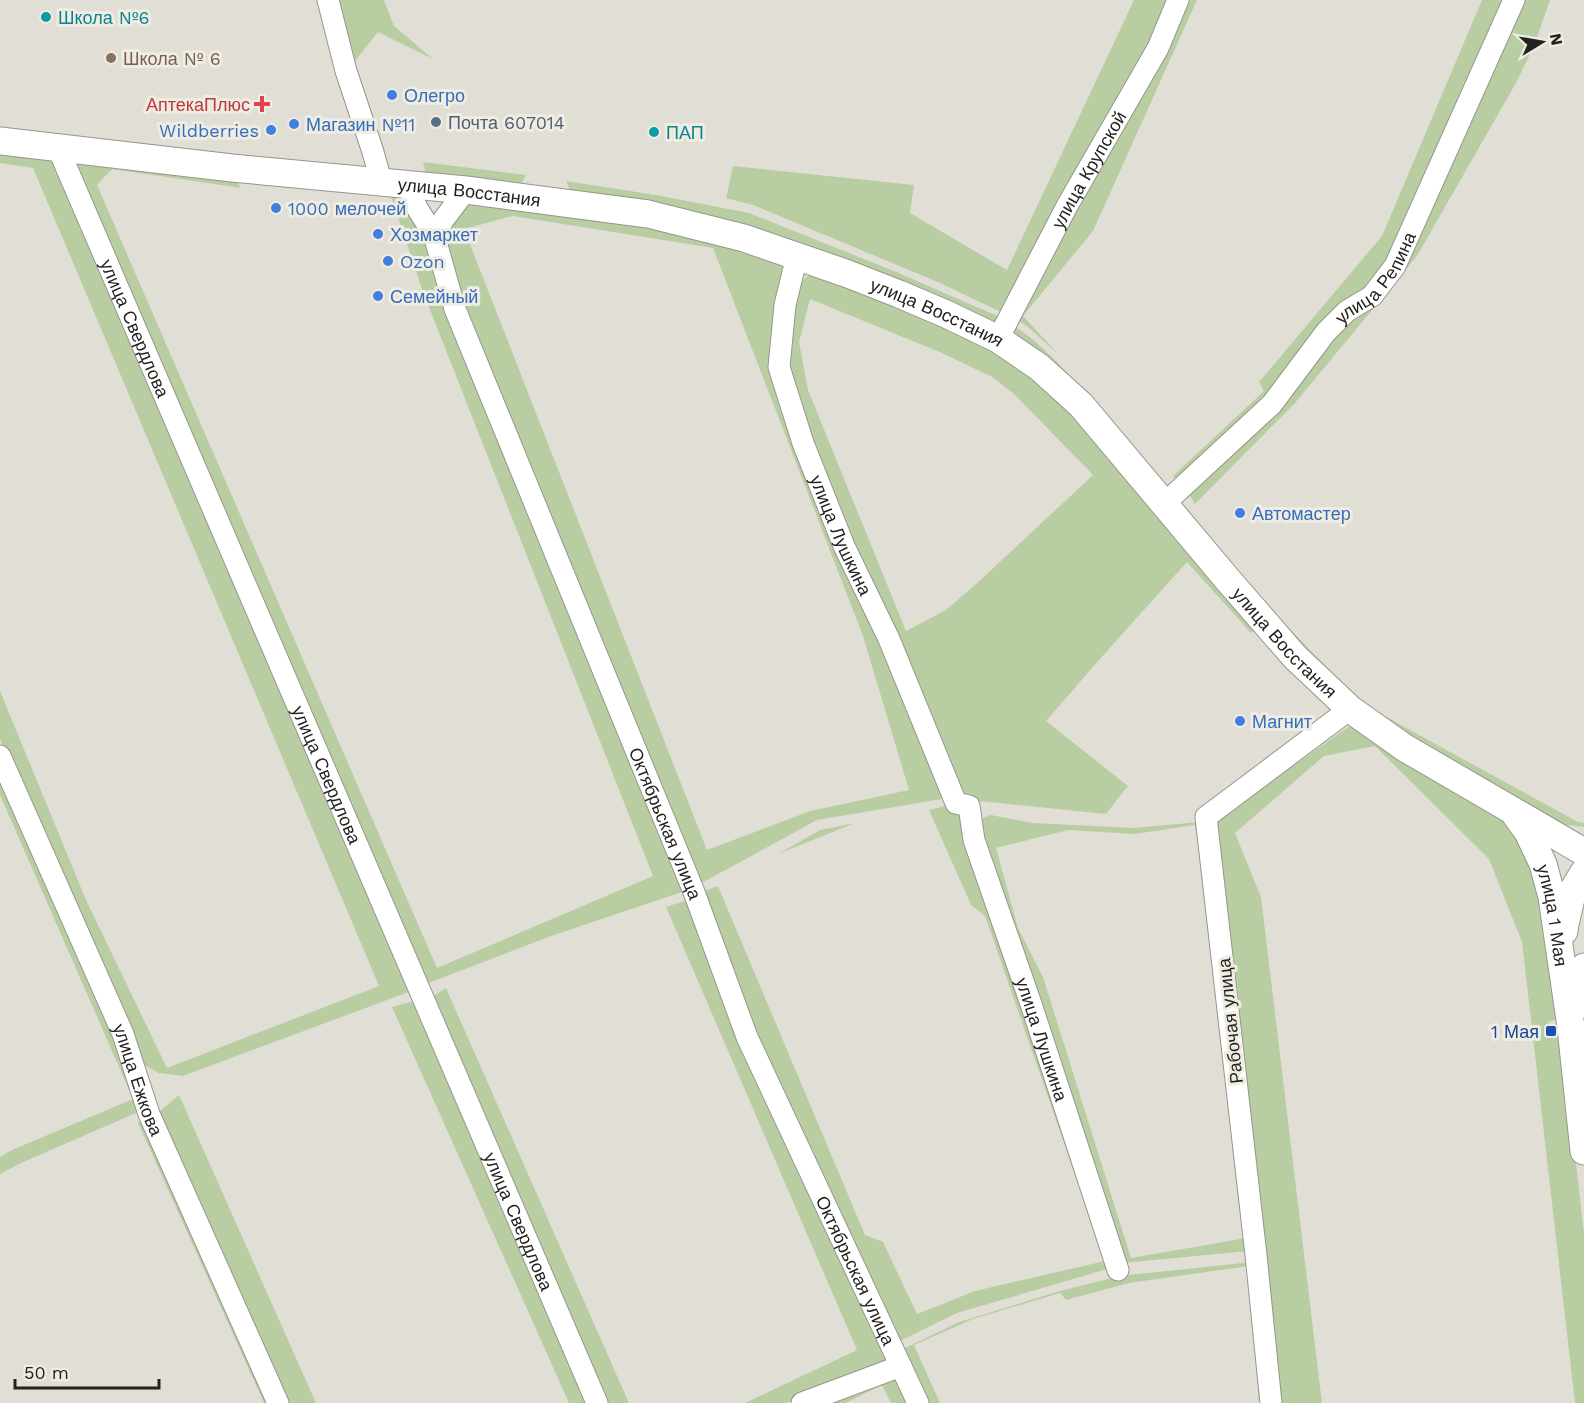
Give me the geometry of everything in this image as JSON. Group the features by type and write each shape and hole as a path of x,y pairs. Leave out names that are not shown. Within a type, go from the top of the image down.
{"main road":[{"name":"улица Восстания","path":"0,141 232,168 466,190 648,214 744,238 899,294 998,339 1039,367 1081,405 1295,657 1350,710 1405,748 1584,852"},
{"name":"улица 1 Мая","path":"1513,811 1528,832 1544,864 1574,969 1577,988 1570,1027 1584,1151"},
{"path":"1552,834 1584,835"},
{"path":"1574,969 1564,924 1573,890 1584,872"}],"street":[{"path":"328,0 346,71 381,182"},
{"name":"улица Крупской","path":"998,339 1067,206 1158,48 1178,0"},
{"name":"улица Репина","path":"1164,504 1272,404 1326,332 1347,311 1372,296 1395,266 1514,0"},
{"name":"улица Свердлова","path":"58,148 597,1403"},
{"name":"Октябрьская улица","path":"407,184 417,208 434,235 455,309 694,892 747,1037 918,1403"},
{"path":"434,235 466,190"},
{"name":"улица Лушкина","path":"797,256 785,305 779,367 802,443 844,546 889,639 962,804 1031,1004 1118,1270"},
{"name":"Рабочая улица","path":"1271,1403 1206,817 1350,710"},
{"name":"улица Ежкова","path":"0,756 123,1034 149,1114 278,1403"},
{"path":"802,1403 901,1366"}],"green space":[{"path":"339,0 384,0 394,26 433,59 378,32 355,61"},
{"path":"1134,0 1171,0 1150,49 1005,314 940,283 753,205 726,198 733,166 914,185 910,213 1007,270"},
{"path":"1185,0 1197,0 1093,231 1023,316 1059,355 1016,319"},
{"path":"1482,0 1505,0 1388,261 1268,399 1179,483 1173,476 1264,391 1259,382 1382,236"},
{"path":"1523,0 1550,0 1534,46 1516,83 1417,256 1295,403 1195,504 1187,491 1328,338 1376,301"},
{"path":"0,151 50,160 58,171 414,990 183,1076 159,1073 138,1062 129,1030 0,739 0,691 86,900 167,1068 379,986 33,168 0,163"},
{"path":"81,159 234,177 241,188 112,169 97,185 437,968 653,876 423,292 390,193 399,196 428,241 688,890 554,935 426,984 73,163"},
{"path":"423,162 526,175 519,188 427,178"},
{"path":"566,181 749,213 894,271 1002,318 992,324 571,193"},
{"path":"478,201 645,223 779,259 785,272 773,368 948,798 817,820 698,885 462,307 442,239 464,208","holes":["513,216 713,248 863,636 909,790 810,811 707,850 464,229"]},
{"path":"811,273 889,301 1006,357 1073,411 1256,628 1251,633 1187,562 1046,721 1128,786 1106,814 969,800 959,797 815,458 786,364 799,284","holes":["810,299 942,353 992,377 1014,394 1093,475 946,610 906,631 808,390 799,342"]},
{"path":"1013,325 1042,347 1171,490 1016,336"},
{"path":"1273,612 1353,694 1379,713 1578,822 1584,823 1584,827 1559,824 1405,736 1350,696 1271,614"},
{"path":"1348,727 1359,727 1506,819 1536,863 1559,1010 1555,1020 1548,1022 1549,1035 1555,1035 1563,1047 1584,1234 1584,1403 1575,1403 1522,942 1489,859 1375,746 1324,756 1235,833 1261,897 1322,1403 1277,1403 1216,821"},
{"path":"0,769 118,1035 143,1110 0,1174 0,1157 12,1150 133,1099 0,795"},
{"path":"956,803 1114,1267 957,1313 896,1343 751,1035 699,893 718,886 865,1235 883,1242 917,1314 975,1291 1105,1261 985,916 971,905 929,810"},
{"path":"991,815 1033,823 1133,828 1200,822 1208,898 1195,825 1135,834 1068,830 996,848 1018,928 1043,977 1131,1258 1246,1238 1249,1251 1122,1263 985,847 980,819"},
{"path":"855,823 778,854 820,830"},
{"path":"690,899 894,1363 786,1403 745,1403 857,1350 666,907"},
{"path":"446,988 629,1403 603,1403 430,998"},
{"path":"410,1002 421,1003 592,1403 569,1403 392,1007"},
{"path":"179,1095 316,1403 283,1403 155,1115"},
{"path":"147,1120 274,1403 264,1403 138,1123"},
{"path":"1252,1262 1266,1403 1259,1403 1249,1266 1129,1283 1066,1300 1060,1293 973,1319 914,1345 940,1403 925,1403 901,1350 959,1322 1060,1291 1120,1276"},
{"path":"897,1373 911,1403 891,1403 882,1385 846,1403 815,1403"}],"place":[{"name":"Школа №6","path":"46,17"},
{"name":"Школа № 6","path":"111,58"},
{"name":"Олегро","path":"392,95"},
{"name":"АптекаПлюс","path":"262,104"},
{"name":"Почта 607014","path":"436,122"},
{"name":"Магазин №11","path":"294,124"},
{"name":"Wildberries","path":"271,130"},
{"name":"ПАП","path":"654,132"},
{"name":"1000 мелочей","path":"276,208"},
{"name":"Хозмаркет","path":"378,234"},
{"name":"Ozon","path":"388,261"},
{"name":"Семейный","path":"378,296"},
{"name":"Автомастер","path":"1240,513"},
{"name":"Магнит","path":"1240,721"},
{"name":"1 Мая","path":"1551,1031"}]}
